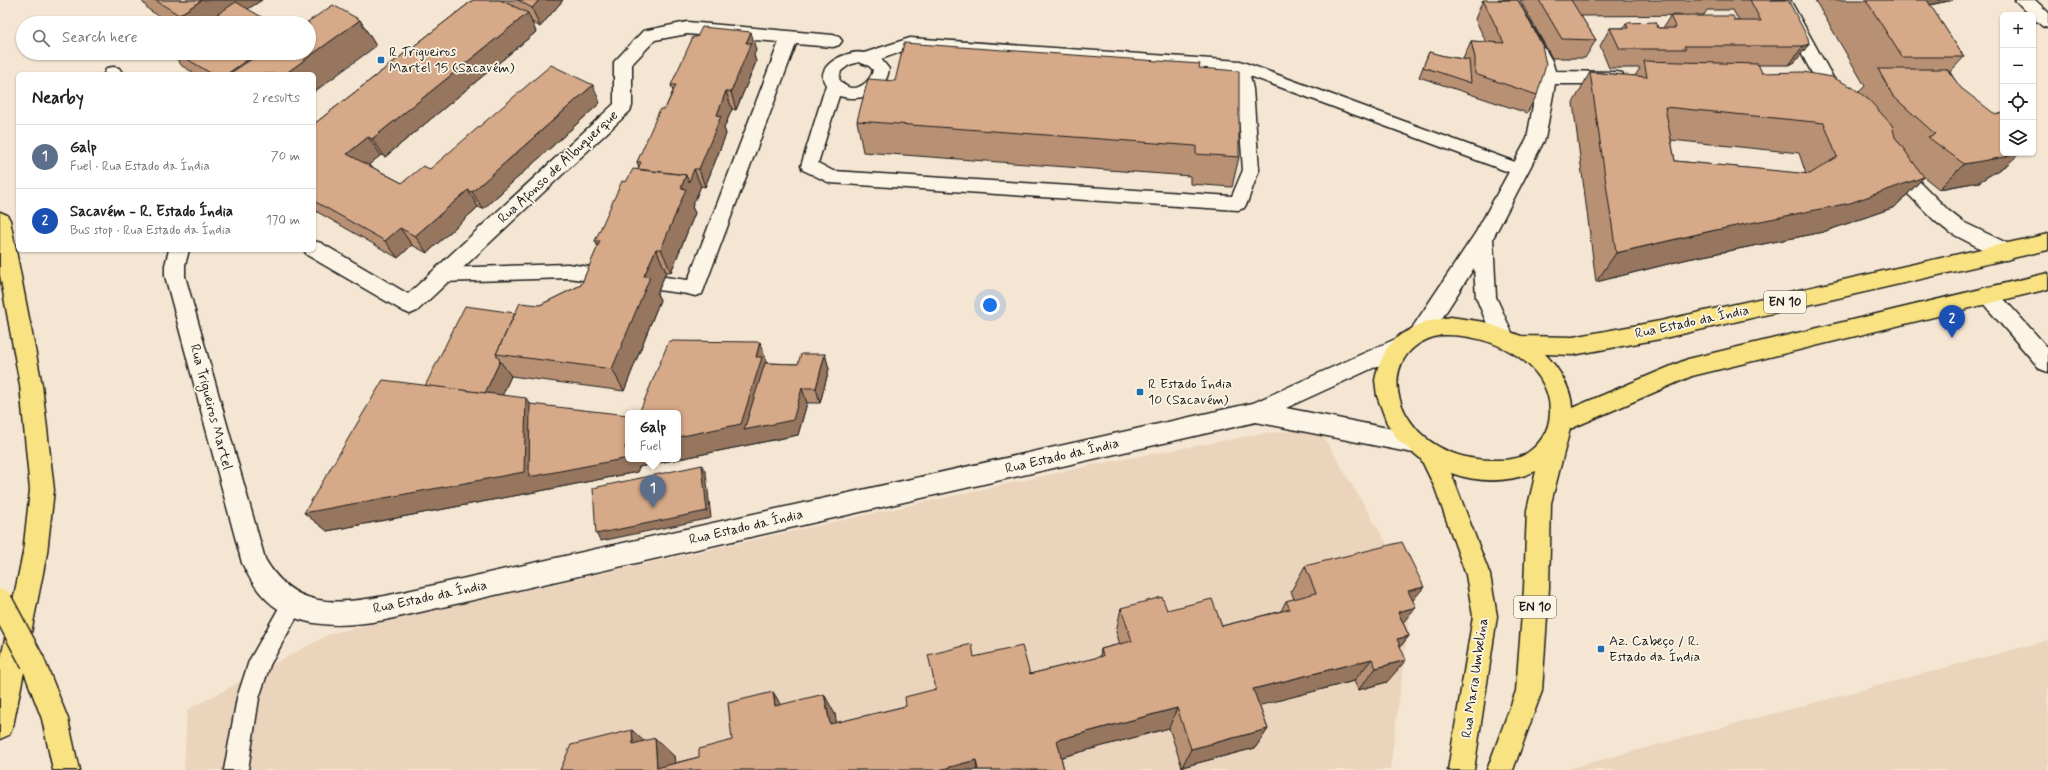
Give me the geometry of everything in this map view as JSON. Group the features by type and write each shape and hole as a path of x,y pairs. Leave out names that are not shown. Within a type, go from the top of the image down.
{"main road":[{"path":"0,220 31,385 42,490 35,553 0,726"},
{"name":"Rua Estado da Índia","path":"1511,340 1573,346 1692,323 2048,242"},
{"name":"EN 10","path":"1500,770 1529,692 1537,583 1540,499 1558,432 1559,395 1545,368 1511,340 1474,327 1447,326 1422,331 1400,346 1390,363 1386,382 1390,404 1400,424 1424,448 1452,464 1477,470 1502,471 1524,466 1542,455 1558,432 1688,368 2048,281"},
{"path":"0,306 26,353"},
{"name":"Rua Maria Umbelina","path":"1424,448 1446,486 1478,575 1485,616 1461,770"},
{"path":"0,601 33,663 55,719 66,770"}],"street":[{"path":"1422,331 1483,238 1536,139 1547,77 1543,61 1508,0"},
{"path":"1781,0 1818,83 1845,113"},
{"path":"2024,0 2048,22"},
{"name":"Rua Afonso de Albuquerque","path":"316,250 410,305 623,106 623,62 649,35 687,28 833,41"},
{"path":"695,288 790,37"},
{"path":"1547,77 1635,79"},
{"path":"1882,156 1942,216 1956,227 2006,252"},
{"path":"1483,238 1486,297 1511,340"},
{"name":"Rua Trigueiros Martel","path":"178,252 175,265 175,276 254,563"},
{"path":"1988,295 2048,363"},
{"name":"Rua Estado da Índia","path":"254,563 266,583 278,596 293,604 322,613 343,614 385,608 1256,412 1400,346"},
{"name":"Rua Estado da Índia","path":"1256,412 1424,448"}],"lane":[{"path":"1240,66 1245,89 1251,170 1238,203 830,177 809,166 834,85 831,74 838,64 851,58 867,58 910,43 1240,66 1520,170"},
{"path":"834,85 845,92 853,93 861,92 875,86 880,81 881,70 873,61 867,58"},
{"path":"441,275 568,271 695,288"},
{"path":"236,770 248,698 260,661 293,604"}],"shaded area":[{"path":"1319,429 1413,588 1390,770 184,770 187,710 332,633 1097,464 1265,433"},
{"path":"2048,640 2048,770 1566,770 1567,769"}],"building":[{"path":"155,0 202,0 179,15"},
{"path":"473,0 500,0 528,13 372,139 368,137 347,154 402,183 423,166 430,169 551,65 593,85 472,192 468,190 415,236 400,228 385,241 316,202 316,122"},
{"path":"518,0 539,0 532,8"},
{"path":"1483,0 1518,0 1542,45 1546,65 1537,95 1475,74 1475,58 1471,41 1504,43"},
{"path":"1539,0 1571,0 1596,40 1562,39"},
{"path":"1750,0 1788,0 1808,38 1809,44 1803,46 1684,46 1686,49 1620,49 1610,28 1628,28 1626,23 1656,22 1658,28 1676,28 1670,16 1733,16 1735,21 1761,21"},
{"path":"1866,0 1927,0 1964,57 1902,57"},
{"path":"236,2 260,16 215,16"},
{"path":"333,5 360,20 316,52 316,16"},
{"path":"702,27 751,32 746,43 751,43 731,92 726,91 717,115 721,116 699,169 694,169 689,182 686,175 638,169 641,162 637,162 660,109 665,109 676,85 671,85 693,37 697,37"},
{"path":"904,43 1200,64 1199,68 1239,71 1239,157 1196,154 1196,146 857,121 868,79 895,81"},
{"path":"1429,52 1469,60 1471,83 1423,67"},
{"path":"189,60 247,60 230,72 209,72"},
{"path":"250,60 304,60 288,72 232,72"},
{"path":"1644,61 1758,64 1762,73 1803,72 1832,77 1852,87 1869,100 1892,125 1895,137 1924,177 1850,203 1711,231 1616,253 1590,72 1647,77","holes":["1665,107 1824,123 1837,157 1810,174 1675,161"]},
{"path":"1878,69 1947,69 1961,88 1996,115 2000,114 2000,156 2007,156 1964,164 1928,137 1935,134 1893,96"},
{"path":"633,169 686,175 681,188 686,189 661,249 656,249 644,276 650,277 612,369 496,354 520,303 540,305 581,285 600,241 595,241 622,181 626,182"},
{"path":"465,306 515,313 496,354 500,361 485,393 425,386"},
{"path":"669,341 760,342 756,357 762,357 741,424 681,436 681,410 640,410"},
{"path":"801,354 825,354 816,388 802,388 793,420 744,430 765,363 798,364"},
{"path":"383,380 526,398 524,472 304,513"},
{"path":"530,404 625,415 625,459 529,477"},
{"path":"702,465 707,511 596,534 593,488"},
{"path":"1402,542 1424,587 1408,591 1416,607 1398,612 1409,636 1397,639 1406,660 1376,668 1372,659 1253,689 1268,729 1191,749 1177,708 1057,740 1064,770 978,770 976,760 939,770 560,770 571,745 632,730 633,744 655,738 657,768 699,757 699,749 732,740 728,703 773,692 775,706 824,694 830,724 906,706 905,697 936,689 928,655 972,644 974,657 1022,646 1030,674 1103,656 1101,649 1132,641 1121,608 1162,597 1167,610 1212,599 1222,626 1290,609 1286,601 1316,593 1305,566"}],"place":[{"name":"R Trigueiros Martel 15 (Sacavém)","path":"381,60"},
{"name":"Sacavém - R. Estado Índia","path":"1952,338"},
{"name":"R Estado Índia 10 (Sacavém)","path":"1140,392"},
{"name":"Galp","path":"653,508"},
{"name":"Az. Cabeço / R. Estado da Índia","path":"1601,649"}]}
